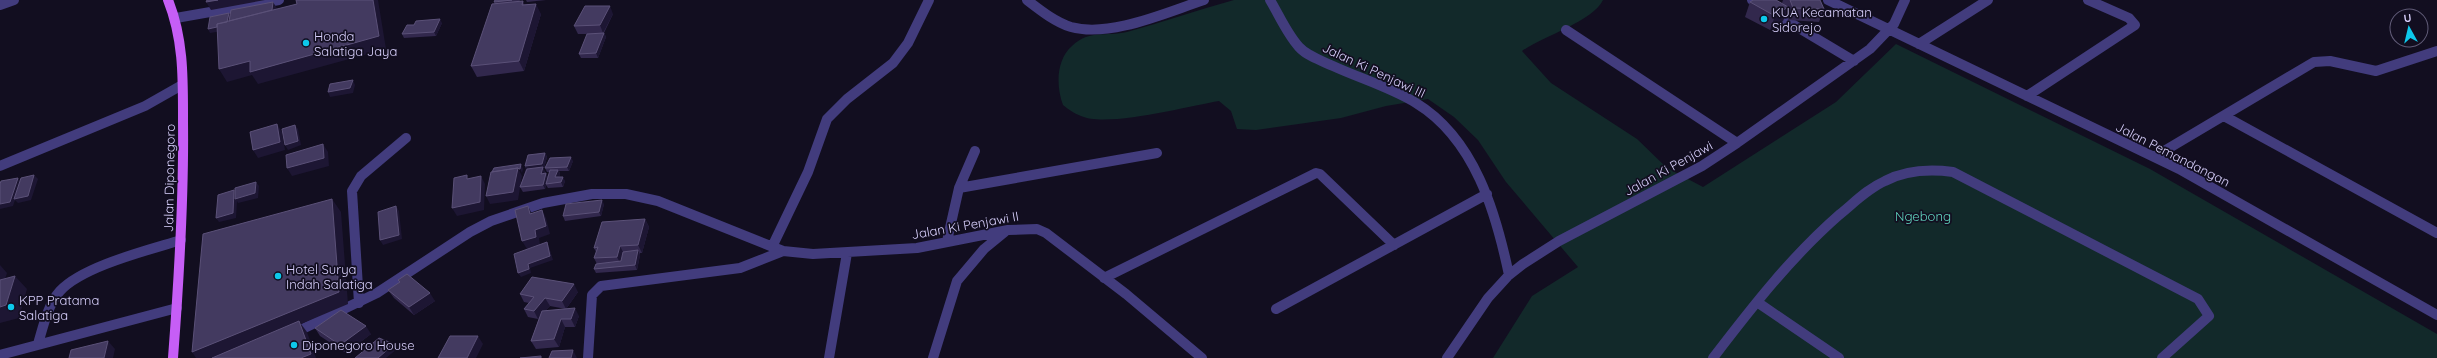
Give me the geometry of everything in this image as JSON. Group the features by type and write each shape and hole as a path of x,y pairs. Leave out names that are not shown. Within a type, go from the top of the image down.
{"main road":[{"name":"Jalan Diponegoro","path":"168,0 176,18 182,50 184,159 181,240 173,358"}],"street":[{"path":"0,5 14,0"},
{"path":"176,18 279,0"},
{"path":"772,247 808,172 827,119 847,99 893,63 908,42 929,0"},
{"path":"1027,0 1065,24 1089,30 1122,25 1204,0"},
{"name":"Jalan Ki Penjawi III","path":"1270,0 1299,47 1317,59 1405,97 1431,113 1454,140 1487,194 1498,224 1509,275"},
{"path":"1752,0 1854,61"},
{"name":"Jalan Pemandangan","path":"1828,0 2179,169 2437,315"},
{"name":"Jalan Ki Penjawi","path":"1447,358 1474,316 1509,275 1539,252 1702,166 1737,143 1870,49 1894,24 1905,0"},
{"path":"1919,44 1988,0"},
{"path":"2027,96 2134,25 2129,18 2088,0"},
{"path":"1566,30 1737,143"},
{"path":"2154,157 2314,62 2330,60 2368,71 2376,71 2437,51"},
{"path":"0,166 145,106 156,98 182,85"},
{"path":"2224,116 2437,233"},
{"path":"359,303 352,191 361,176 406,138"},
{"path":"947,241 958,188 975,151"},
{"path":"958,188 1157,153"},
{"path":"1713,358 1736,325 1757,302 1796,253 1821,230 1877,185 1892,178 1925,170 1945,170 1953,172 2198,299 2209,316 2162,358"},
{"path":"1104,278 1316,173 1320,174 1394,244"},
{"path":"284,338 359,303 403,278 470,232 491,221 543,203 592,194 626,194 658,201 783,251"},
{"path":"1276,309 1487,194"},
{"name":"Jalan Ki Penjawi II","path":"783,251 813,254 917,248 1008,230 1026,228 1046,232 1202,358"},
{"path":"933,358 957,281 984,249 1008,230"},
{"path":"38,344 50,307 62,289 100,268 181,240"},
{"path":"588,358 592,295 601,286 719,272 740,268 783,251"},
{"path":"829,358 847,253"},
{"path":"1757,302 1839,358"},
{"path":"0,355 177,308"}],"green space":[{"name":"Ngebong","path":"1234,0 1603,0 1597,8 1578,22 1522,51 1551,83 1637,139 1667,168 1703,187 1836,102 1896,44 2150,169 2437,334 2437,358 1493,358 1532,296 1578,267 1506,182 1478,140 1454,117 1428,99 1386,106 1341,118 1256,130 1237,129 1231,111 1219,101 1148,115 1109,119 1093,119 1081,116 1063,105 1059,90 1060,66 1063,58 1072,46 1085,37 1098,34 1127,32"}],"building":[{"path":"207,0 218,0 206,2"},
{"name":"Honda Salatiga Jaya","path":"296,0 373,0 379,36 250,72 250,61 219,69 217,24 297,4"},
{"path":"495,0 512,0 494,2"},
{"path":"1753,0 1776,0 1788,7 1775,16 1750,2"},
{"path":"1790,0 1820,0 1824,9 1793,8"},
{"path":"523,1 522,5 536,4 519,61 471,66 492,4"},
{"path":"273,2 272,10 229,21 231,10"},
{"path":"585,6 610,6 600,25 574,26"},
{"path":"229,13 227,22 217,24 217,27 208,29 210,17"},
{"path":"440,19 434,32 402,34 407,25 414,25 416,21"},
{"path":"604,33 596,53 579,54 587,34"},
{"path":"353,80 350,88 328,92 330,84"},
{"path":"277,124 280,142 253,150 250,132"},
{"path":"295,125 298,141 285,145 282,129"},
{"path":"323,144 324,158 287,168 286,155"},
{"path":"545,153 542,164 525,166 528,155"},
{"path":"571,157 567,167 545,168 550,158"},
{"path":"521,164 520,169 518,168 492,172 494,168"},
{"path":"543,167 541,174 546,173 543,185 520,187 527,169"},
{"path":"518,168 513,192 486,196 491,172"},
{"path":"550,170 558,170 555,177 563,177 561,182 546,184"},
{"path":"34,175 28,196 14,199 21,178"},
{"path":"467,175 467,179 481,176 480,202 452,208 454,178"},
{"path":"18,178 10,202 0,204 1,181"},
{"path":"256,182 255,193 235,199 235,188"},
{"path":"234,190 233,213 216,218 218,195"},
{"name":"Hotel Surya Indah Salatiga","path":"332,199 339,292 192,352 203,234"},
{"path":"602,200 599,212 563,216 566,204"},
{"path":"396,206 399,235 380,240 378,212"},
{"path":"528,206 530,214 542,210 546,226 535,230 536,237 522,241 515,210"},
{"path":"645,219 638,245 620,246 617,257 594,258 598,247 594,248 602,222"},
{"path":"547,242 550,256 528,264 529,269 518,273 514,254"},
{"path":"638,250 635,265 594,269 596,264 621,261 623,252"},
{"path":"407,274 430,293 409,307 388,290 400,282 398,280"},
{"path":"15,276 6,305 0,307 0,280"},
{"path":"532,277 574,284 562,301 545,298 534,311 524,309 534,297 520,294"},
{"path":"575,308 571,319 561,319 554,339 531,341 542,311"},
{"path":"341,310 366,326 340,345 315,328"},
{"path":"299,321 311,354 301,358 212,358"},
{"path":"450,336 478,336 467,358 438,358"},
{"path":"379,338 394,344 378,358 355,358"},
{"path":"108,341 104,358 69,358 71,350"},
{"path":"573,350 571,358 549,358 552,351"},
{"path":"541,356 541,358 520,358"}],"place":[{"name":"KUA Kecamatan Sidorejo","path":"1764,19"},
{"name":"Honda Salatiga Jaya","path":"306,43"},
{"name":"Hotel Surya Indah Salatiga","path":"278,276"},
{"name":"KPP Pratama Salatiga","path":"11,307"},
{"name":"Diponegoro House","path":"294,345"}]}
